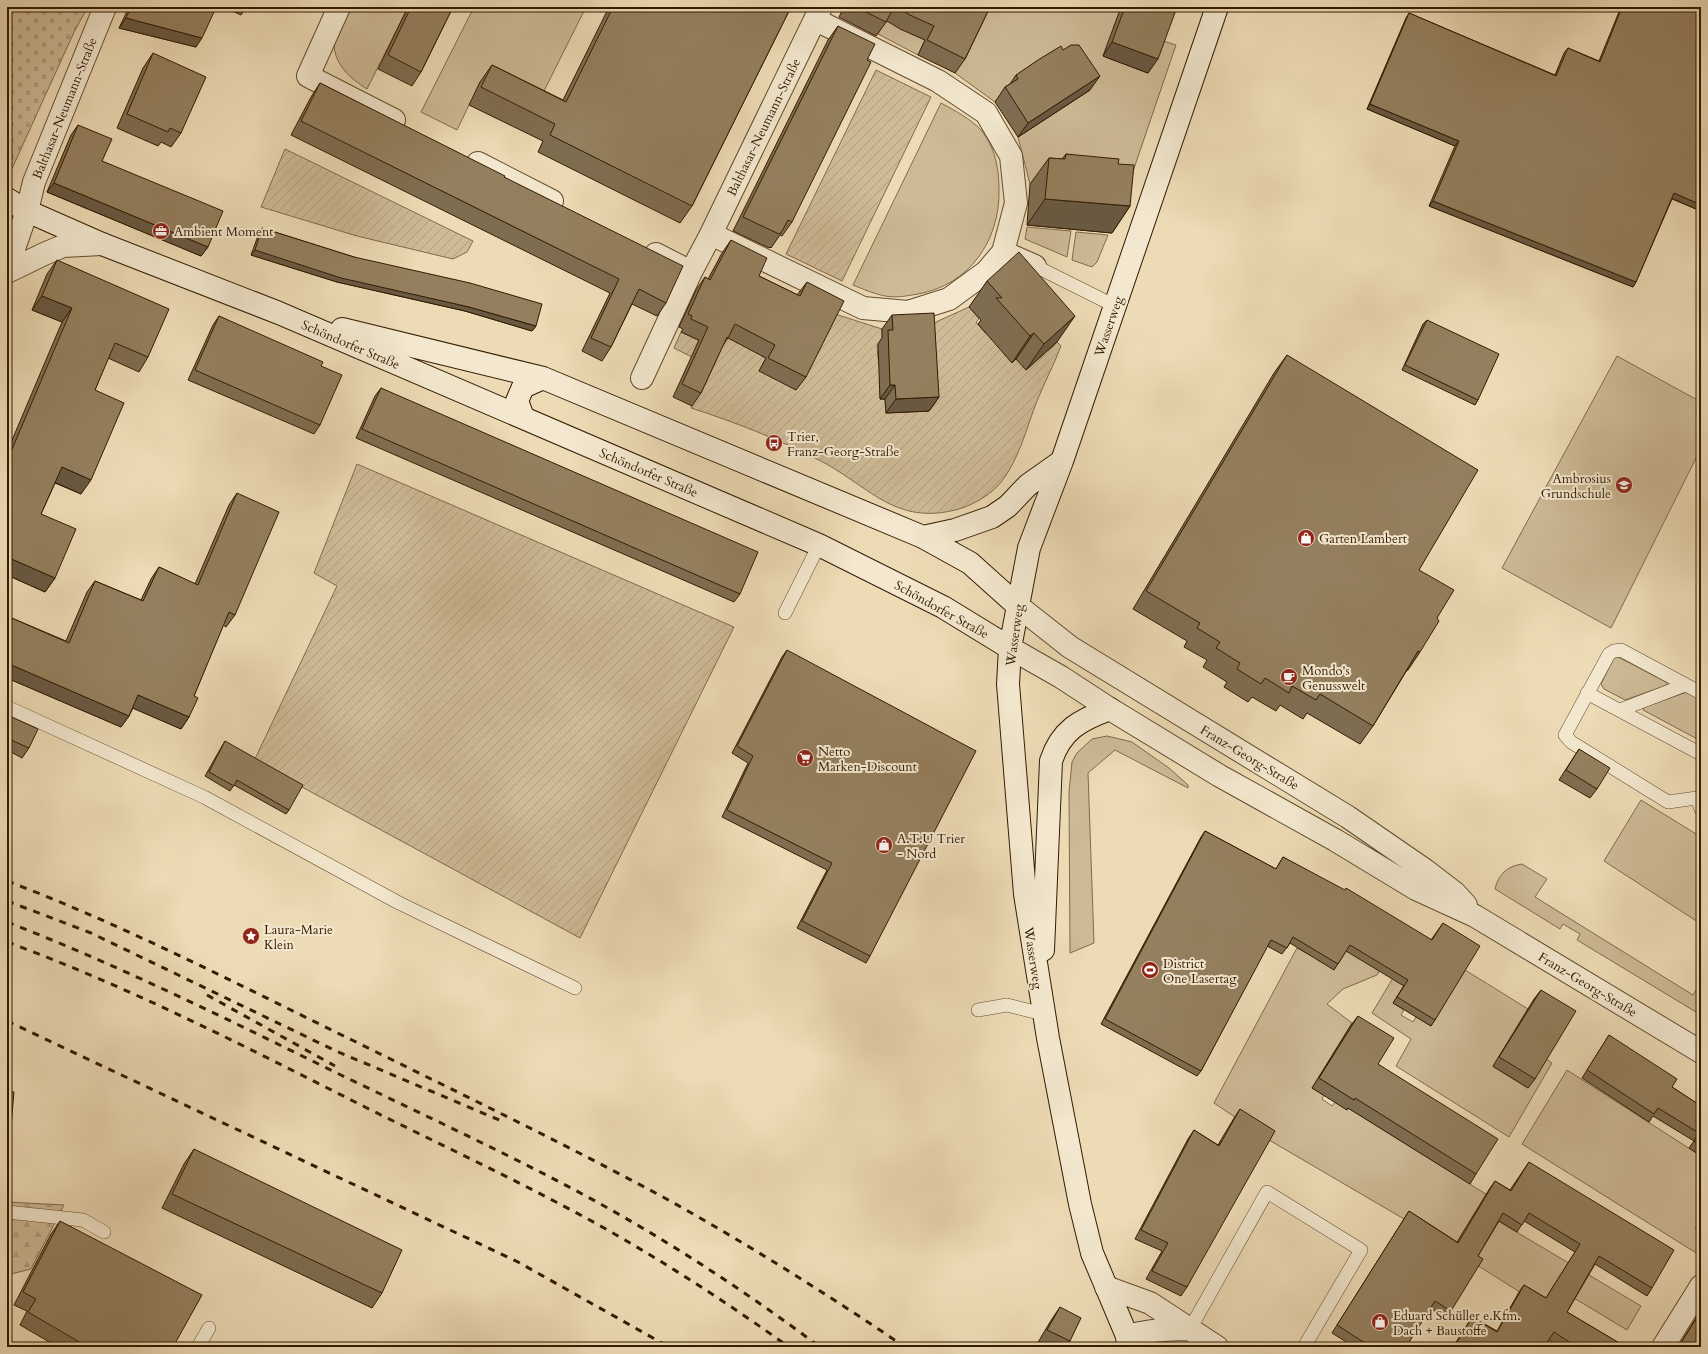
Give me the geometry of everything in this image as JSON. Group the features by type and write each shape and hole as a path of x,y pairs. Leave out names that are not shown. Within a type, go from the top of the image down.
{"main road":[{"name":"Balthasar-Neumann-Straße","path":"7,270 27,211 34,182 105,7"},
{"path":"339,7 308,76 414,131"},
{"name":"Wasserweg","path":"1128,1341 1092,1253 1080,1204 1042,1007 1025,894 1008,684 1010,648 1029,548 1062,461 1217,7"},
{"name":"Balthasar-Neumann-Straße","path":"642,378 691,272 818,14 938,81 986,113 1011,156 1016,204 1003,252 986,272 949,299 908,312 863,308 711,234"},
{"path":"463,156 570,210"},
{"name":"Schöndorfer Straße","path":"7,199 27,211 102,244 279,313 818,545 943,606 1010,648"},
{"path":"7,270 63,246 102,244"},
{"path":"641,246 691,272"},
{"path":"1003,252 1035,266"},
{"name":"Schöndorfer Straße","path":"279,313 544,378 923,537 970,563 1018,606"},
{"path":"523,417 517,401 523,387 544,378"},
{"path":"923,537 955,530 992,517 1008,506 1028,485 1062,461"},
{"name":"Franz-Georg-Straße","path":"1018,606 1070,647 1348,816 1455,893 1475,916"},
{"name":"Franz-Georg-Straße","path":"1010,648 1061,677 1110,709 1220,776 1335,840 1416,889 1475,916 1701,1052"},
{"path":"1042,1007 1051,761 1055,749 1068,731 1086,719 1110,709"},
{"path":"1663,1347 1701,1286"},
{"path":"1106,1287 1150,1303 1217,1347"},
{"path":"1128,1341 1142,1331 1190,1329"}],"lane":[{"path":"1035,266 1115,306"},
{"path":"785,613 818,545"},
{"path":"1700,800 1668,802 1566,738 1566,731 1609,654 1614,650 1621,650 1701,693"},
{"path":"1620,710 1685,685"},
{"path":"1587,693 1701,754"},
{"path":"7,708 204,797 399,902 575,988"},
{"path":"978,1010 1007,1005 1042,1007"},
{"path":"1190,1329 1267,1192 1361,1250 1304,1347"},
{"path":"7,1212 83,1220 104,1232"},
{"path":"198,1347 210,1328"}],"green space":[{"path":"7,7 88,7 75,30 10,173 7,171"},
{"path":"349,7 408,7 367,89 348,75 343,69 334,49 336,33"},
{"path":"474,7 586,7 535,109 469,105 457,130 421,112"},
{"path":"987,7 1126,7 1108,58 1148,73 1160,40 1176,45 1112,233 1115,192 1030,184 1018,137 1090,90 995,102 955,73"},
{"path":"885,20 925,40 918,55 878,34"},
{"path":"876,70 931,97 842,281 786,254"},
{"path":"941,103 977,126 990,143 993,151 998,174 998,209 994,226 987,243 978,258 966,271 952,281 936,289 918,294 893,297 877,294 853,285"},
{"path":"285,149 473,241 467,252 453,259 357,236 261,207"},
{"path":"1027,227 1071,231 1067,257 1025,239"},
{"path":"1076,232 1108,235 1097,262 1092,267 1072,260"},
{"path":"756,275 798,295 761,356 766,358 759,371 835,314 882,329 883,344 877,345 878,359 883,359 880,398 885,399 886,413 925,327 969,307 979,319 976,322 985,333 989,330 1012,362 1057,342 1061,346 1037,401 1018,453 1008,472 998,486 977,501 959,509 936,513 917,512 899,508 868,491 835,469 786,444 691,408 710,366 674,348 681,332 719,351"},
{"name":"Ambrosius Grundschule","path":"1617,356 1701,402 1701,448 1611,628 1502,568"},
{"path":"357,464 734,627 580,938 254,761 337,586 314,573"},
{"path":"1618,657 1664,681 1667,685 1625,700 1604,689 1601,684 1614,658"},
{"path":"1687,692 1701,700 1701,741 1643,710 1644,707"},
{"path":"1107,736 1132,742 1169,768 1188,785 1188,788 1115,750 1088,773 1094,943 1070,953 1069,792 1072,762 1077,753 1092,739"},
{"path":"1641,800 1701,837 1701,924 1604,861"},
{"path":"1522,864 1547,879 1535,897 1693,995 1701,982 1701,1015 1577,940 1580,934 1563,924 1560,929 1495,889 1498,879 1504,872 1512,867"},
{"path":"1297,948 1306,953 1346,951 1384,963 1377,975 1343,989 1327,1004 1352,1023 1312,1088 1324,1095 1322,1099 1332,1106 1335,1102 1347,1110 1348,1108 1486,1194 1498,1221 1641,1306 1627,1330 1554,1286 1542,1306 1404,1219 1269,1140 1214,1103"},
{"path":"1465,970 1528,1009 1493,1067 1528,1088 1546,1059 1552,1063 1509,1137 1396,1066 1411,1039 1372,1013 1393,978 1410,975 1393,1003 1404,1010 1401,1015 1413,1022 1416,1017 1431,1026"},
{"path":"1567,1070 1701,1156 1701,1218 1695,1229 1701,1233 1701,1256 1522,1144"},
{"path":"7,1202 64,1205 31,1269 7,1275"}],"building":[{"path":"131,7 204,7 214,12 202,38 126,18"},
{"path":"411,7 453,7 421,72 388,55"},
{"path":"613,7 791,7 692,206 550,135 555,124 481,87 492,65 566,102"},
{"path":"856,7 894,7 886,22"},
{"path":"896,7 990,7 965,59 927,40 934,26"},
{"path":"1125,7 1177,7 1158,59 1112,42"},
{"path":"1622,7 1701,7 1701,201 1699,204 1674,193 1636,282 1433,201 1459,141 1370,104 1409,13 1556,76 1568,48 1600,62"},
{"path":"838,26 875,44 867,60 871,62 792,222 788,220 779,234 743,217"},
{"path":"1071,45 1079,45 1100,76 1028,123 1005,87 1018,79 1016,75 1038,60 1061,46 1063,50"},
{"path":"153,53 206,77 181,133 170,128 168,132 127,114"},
{"path":"320,83 683,266 666,303 639,289 611,347 591,338 619,279 301,121"},
{"path":"78,125 112,139 102,161 223,211 208,247 54,183"},
{"path":"1066,154 1119,159 1118,164 1134,165 1130,206 1045,199 1049,158 1065,159"},
{"path":"262,228 354,257 470,283 542,304 536,326 469,307 341,278 255,250"},
{"path":"731,240 767,258 759,276 800,296 807,282 844,301 806,377 768,358 775,345 735,324 728,338 727,337 701,393 682,384 708,327 691,319 692,316 688,314 705,277 710,280"},
{"path":"1019,252 1075,316 1044,344 1034,333 1030,336 996,298 1002,298 987,281"},
{"path":"57,260 169,309 148,357 115,343 95,390 124,403 91,480 62,467 41,514 76,529 55,578 7,557 7,461 72,308 42,296"},
{"path":"934,313 939,397 896,399 895,385 890,385 888,330 893,330 892,315"},
{"path":"219,316 323,362 321,366 342,375 320,425 195,370"},
{"path":"1427,320 1499,354 1478,400 1405,365"},
{"name":"Garten Lambert","path":"1287,355 1478,470 1419,570 1454,590 1437,618 1439,621 1420,652 1418,651 1373,726 1320,694 1316,700 1292,686 1289,693 1265,678 1261,684 1237,669 1240,663 1216,648 1220,642 1197,628 1200,623 1146,591"},
{"path":"381,388 758,552 740,594 362,429"},
{"path":"237,493 279,512 235,615 229,612 194,696 198,698 189,717 138,695 129,716 7,663 7,616 69,643 95,581 143,601 159,567 198,585"},
{"path":"787,650 976,751 870,956 802,921 832,863 727,810 753,756 737,746"},
{"path":"7,715 38,729 29,748 11,740 7,748"},
{"path":"225,741 303,785 289,810 237,780 234,786 209,772"},
{"path":"1579,749 1610,768 1597,789 1566,770"},
{"path":"1205,831 1276,869 1283,857 1345,890 1346,888 1432,940 1443,923 1480,946 1435,1020 1397,997 1408,980 1350,945 1338,964 1293,937 1287,948 1271,940 1201,1071 1105,1019"},
{"path":"1541,990 1576,1011 1535,1079 1499,1057"},
{"path":"1358,1016 1394,1038 1378,1064 1498,1139 1476,1174 1355,1098 1354,1100 1319,1078"},
{"path":"1609,1035 1677,1079 1672,1087 1701,1106 1701,1145 1694,1141 1699,1133 1658,1108 1654,1114 1587,1070"},
{"path":"7,1091 14,1092 10,1138 7,1138"},
{"path":"1240,1109 1275,1131 1187,1287 1152,1271 1168,1243 1141,1230 1194,1130 1219,1146"},
{"path":"194,1149 402,1250 382,1293 172,1194"},
{"path":"1529,1162 1674,1250 1652,1288 1599,1256 1567,1312 1626,1347 1577,1347 1554,1332 1544,1347 1454,1347 1472,1317 1497,1332 1524,1285 1546,1298 1580,1244 1529,1213 1522,1225 1503,1213 1478,1256 1483,1259 1451,1311 1435,1301 1406,1347 1371,1347 1337,1325 1409,1211 1458,1243 1495,1181 1511,1191"},
{"path":"60,1221 202,1295 173,1347 79,1347 81,1343 28,1312 36,1299 23,1292"},
{"path":"1060,1307 1081,1318 1070,1341 1047,1330"},
{"path":"1701,1311 1701,1347 1678,1347 1679,1346"}],"railway":[{"path":"7,881 95,917 182,957 470,1098 586,1157 663,1197 725,1232 816,1288 905,1347"},
{"path":"7,901 91,933 336,1051 504,1122"},
{"path":"7,922 50,939 221,1016 571,1188 667,1243 760,1304 820,1347"},
{"path":"7,942 98,978 188,1019 556,1202 646,1252 675,1270 789,1347"},
{"path":"207,995 335,1066"},
{"path":"7,1021 518,1262 669,1347"}],"place":[{"name":"Ambient Moment","path":"161,231"},
{"name":"Trier, Franz-Georg-Straße","path":"774,443"},
{"name":"Ambrosius Grundschule","path":"1624,485"},
{"name":"Garten Lambert","path":"1306,538"},
{"name":"Mondo's Genusswelt","path":"1289,677"},
{"name":"Netto Marken-Discount","path":"805,758"},
{"name":"A.T.U Trier - Nord","path":"884,845"},
{"name":"Laura-Marie Klein","path":"251,936"},
{"name":"District One Lasertag","path":"1150,970"},
{"name":"Eduard Schüller e.Kfm. Dach + Baustoffe","path":"1380,1322"}]}
